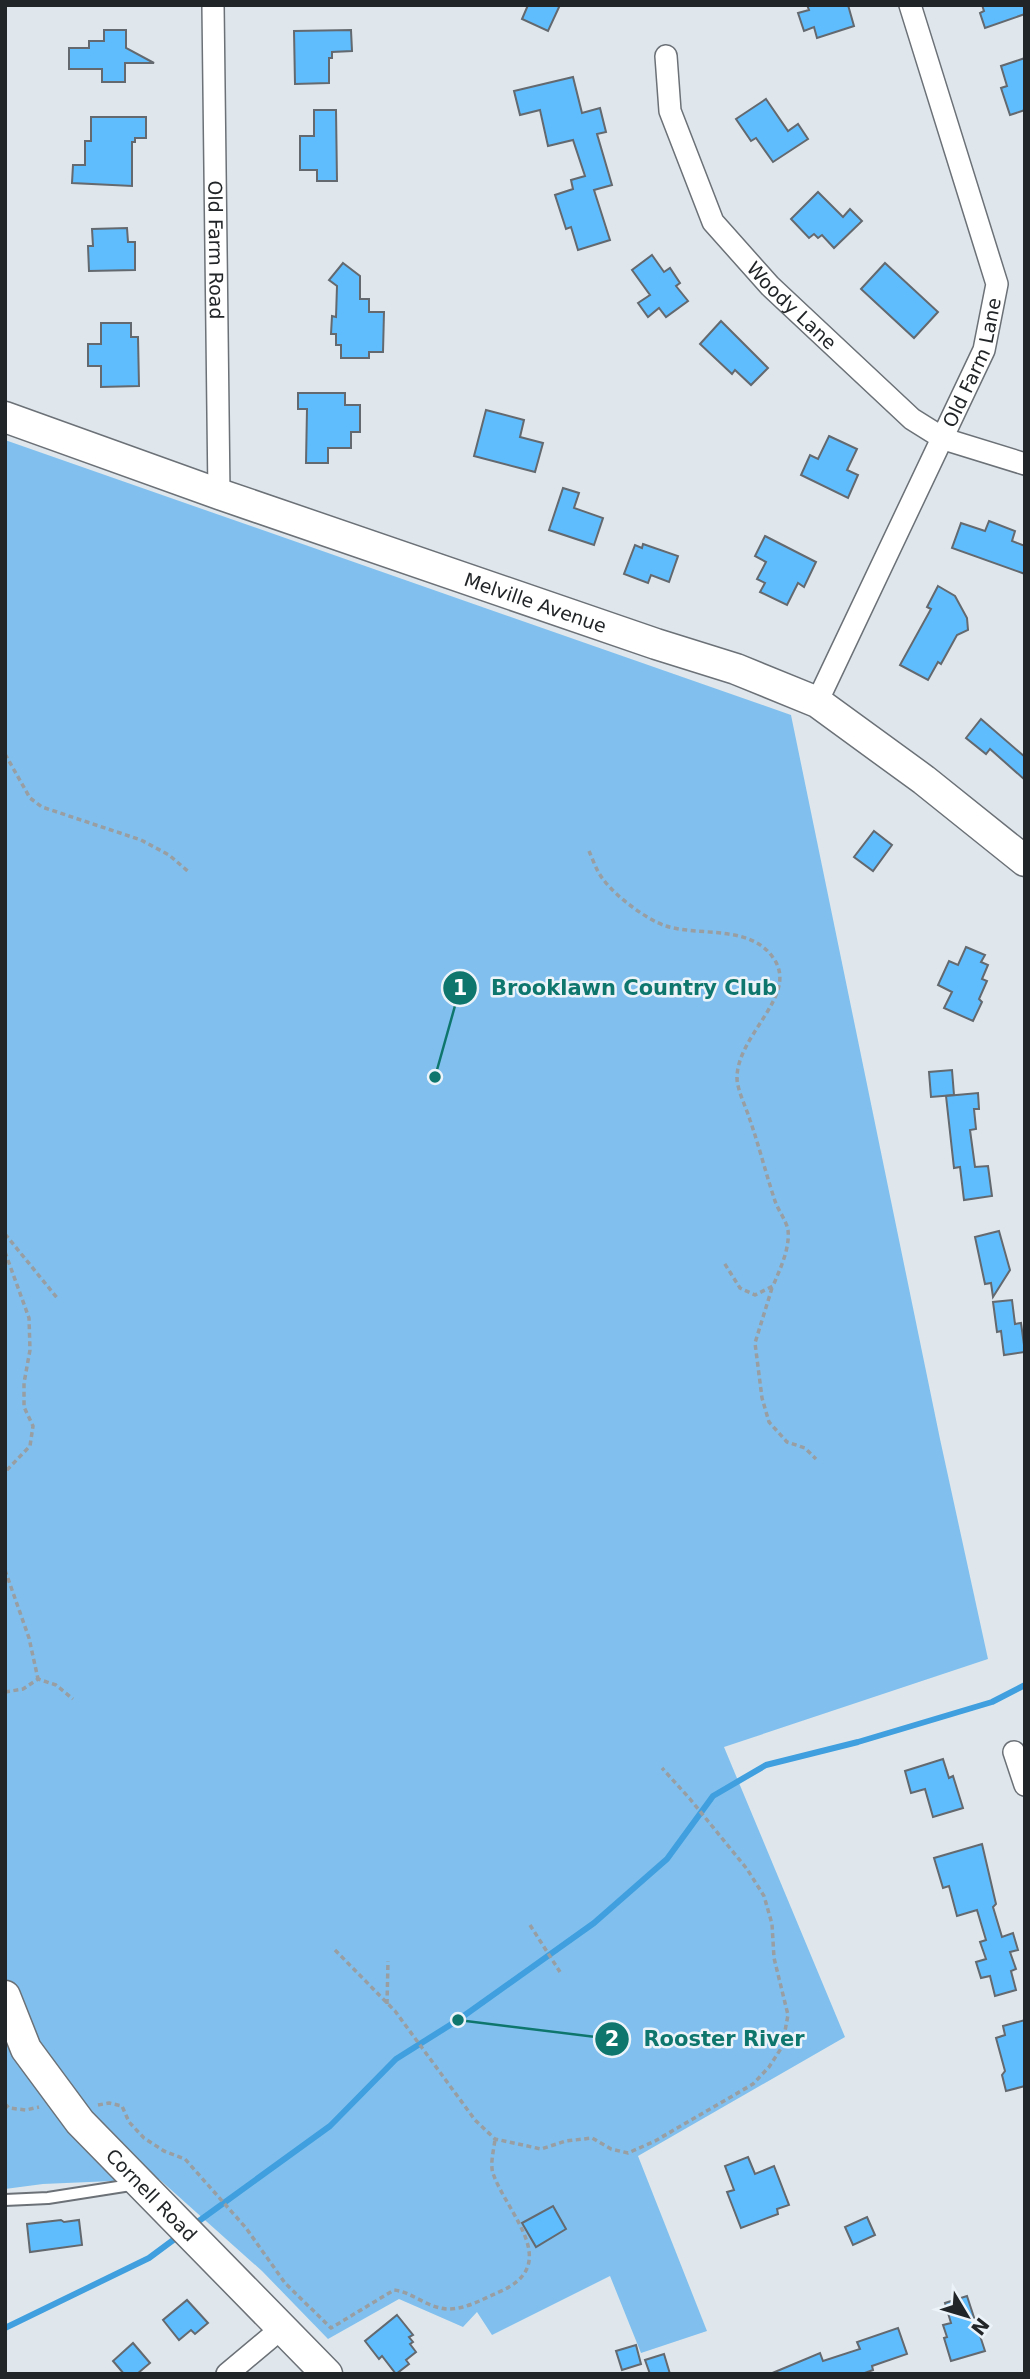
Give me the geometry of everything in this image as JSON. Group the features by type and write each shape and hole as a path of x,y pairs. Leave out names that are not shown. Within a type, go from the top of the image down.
{"street":[{"name":"Old Farm Road","path":"213,5 219,494"},
{"name":"Old Farm Lane","path":"817,702 984,351 997,284 910,5"},
{"name":"Woody Lane","path":"666,56 670,111 713,222 770,286 912,418 944,439 1025,464"},
{"name":"Melville Avenue","path":"5,417 219,494 736,669 817,702 924,780 1025,861"},
{"path":"1014,1752 1025,1785"},
{"name":"Cornell Road","path":"5,1996 26,2049 80,2122 327,2374"},
{"path":"227,2374 283,2327"}],"lane":[{"path":"5,2200 48,2198 140,2184"}],"path":[{"path":"5,754 30,798 42,807 141,840 169,855 190,873"},
{"path":"589,851 602,879 630,905 664,926 694,932 735,934 760,943 776,960 780,981 775,1002 741,1054 737,1080 775,1201 788,1230 785,1255 755,1343 762,1398 769,1422 788,1442 805,1448 816,1459"},
{"path":"5,1234 58,1299"},
{"path":"5,1252 29,1318 30,1350 24,1383 24,1407 33,1426 30,1447 5,1472"},
{"path":"723,1262 740,1289 755,1295 773,1286"},
{"path":"5,1570 29,1638 38,1679"},
{"path":"5,1692 23,1689 38,1679"},
{"path":"38,1679 56,1685 73,1699"},
{"path":"335,1950 395,2011 475,2120 495,2139 541,2149 566,2141 592,2138 611,2150 628,2153 724,2102 753,2084 769,2067 782,2047 788,2015 774,1958 772,1924 764,1896 747,1868 662,1768"},
{"path":"530,1925 560,1972"},
{"path":"387,2004 388,1961"},
{"path":"96,2105 109,2103 122,2106 128,2122 145,2138 164,2151 185,2159 237,2219 285,2283 331,2328 394,2290 402,2291 430,2306 447,2310 464,2307 515,2285 527,2273 531,2254 493,2175 495,2139"}],"shaded area":[{"path":"5,440 791,715 988,1659 724,1747 845,2037 638,2156 707,2331 641,2353 610,2276 492,2335 477,2312 463,2327 399,2299 328,2339 262,2271 159,2179 43,2184 5,2189"}],"building":[{"path":"528,5 560,5 548,31 522,19"},
{"path":"807,5 848,5 854,26 817,38 814,27 804,31 798,13 809,10"},
{"path":"982,5 1025,5 1025,14 985,28 980,13 984,11"},
{"path":"104,30 126,30 126,48 154,63 125,63 125,82 102,82 102,69 69,69 69,48 89,48 89,41 104,41"},
{"path":"351,30 352,51 332,52 332,58 329,58 329,83 295,84 294,31"},
{"path":"1025,58 1025,110 1010,115 1001,88 1007,86 1001,66"},
{"path":"573,77 582,113 600,108 606,132 597,134 612,185 594,190 610,240 578,250 571,227 566,229 555,195 573,189 571,180 585,176 573,140 548,146 540,110 520,115 514,91"},
{"path":"766,99 788,131 798,124 808,139 773,162 756,138 751,141 736,119"},
{"path":"314,110 336,110 337,181 317,181 317,170 300,170 300,136 314,136"},
{"path":"91,117 146,117 146,138 135,138 135,142 132,142 132,186 72,183 73,165 85,165 85,141 91,141"},
{"path":"818,192 843,217 850,209 862,221 834,248 822,235 818,238 814,234 809,238 791,219"},
{"path":"127,228 128,242 135,242 135,270 89,271 88,246 93,246 92,229"},
{"path":"652,255 664,272 670,268 680,283 676,286 688,301 666,317 659,308 648,317 638,303 650,295 632,270"},
{"path":"343,263 360,276 360,299 369,299 369,312 384,312 383,352 369,352 369,358 341,358 341,345 336,345 336,334 331,334 332,316 336,317 337,286 329,280"},
{"path":"885,263 938,312 914,338 861,289"},
{"path":"721,321 768,368 751,385 735,370 732,374 700,344"},
{"path":"101,323 131,323 131,337 138,337 139,386 101,387 101,366 88,366 88,344 101,344"},
{"path":"298,393 345,393 345,405 360,405 360,432 351,432 351,448 328,448 328,463 306,463 307,409 298,409"},
{"path":"486,410 524,420 520,437 543,443 535,472 474,456"},
{"path":"829,436 857,449 847,470 858,475 848,498 801,475 810,455 818,459"},
{"path":"563,488 579,493 574,508 603,518 594,545 549,530"},
{"path":"989,521 1015,531 1012,541 1025,546 1025,574 952,548 961,523 985,531"},
{"path":"765,536 816,562 804,587 798,583 787,605 760,592 765,583 757,579 766,562 755,556"},
{"path":"643,544 678,556 669,582 651,575 648,583 624,574 635,545 642,548"},
{"path":"938,586 955,596 967,618 968,630 957,635 941,664 938,662 928,680 900,665 931,609 927,607"},
{"path":"981,719 1025,757 1025,780 990,749 986,754 966,738"},
{"path":"874,831 892,845 873,871 854,857"},
{"path":"966,947 985,955 981,962 988,965 982,979 987,981 979,999 982,1002 973,1021 944,1008 952,992 938,985 949,961 958,965"},
{"path":"952,1070 954,1095 931,1097 929,1072"},
{"path":"978,1093 979,1109 974,1109 976,1129 970,1130 975,1167 988,1166 992,1196 964,1200 960,1167 954,1168 946,1096"},
{"path":"999,1231 1010,1270 993,1297 991,1283 985,1284 975,1237"},
{"path":"1012,1300 1015,1324 1021,1323 1025,1352 1004,1355 1001,1331 997,1332 993,1302"},
{"path":"943,1759 949,1778 953,1776 963,1808 933,1817 925,1789 911,1793 905,1771"},
{"path":"982,1844 996,1904 993,1907 1002,1937 1013,1933 1018,1950 1010,1952 1016,1969 1011,1971 1016,1990 995,1996 990,1976 981,1978 976,1962 986,1959 980,1942 986,1940 977,1910 957,1916 949,1886 943,1888 934,1858"},
{"path":"1025,2020 1025,2086 1006,2091 1002,2075 1005,2071 996,2038 1005,2035 1003,2026"},
{"path":"748,2157 755,2174 774,2166 789,2205 777,2209 778,2214 741,2228 727,2192 734,2190 725,2166"},
{"path":"553,2206 566,2229 536,2247 522,2223"},
{"path":"867,2217 875,2235 853,2245 845,2227"},
{"path":"79,2220 82,2245 30,2252 27,2224"},
{"path":"967,2296 985,2351 951,2361 944,2338 947,2337 943,2325 951,2323 945,2303"},
{"path":"187,2300 208,2323 195,2334 191,2330 179,2340 163,2320"},
{"path":"397,2315 413,2335 409,2337 413,2342 410,2344 416,2352 406,2360 409,2364 396,2374 382,2356 379,2359 365,2341"},
{"path":"898,2328 907,2354 872,2366 873,2370 862,2374 770,2374 820,2353 823,2361 860,2349 857,2342"},
{"path":"133,2343 150,2363 137,2374 124,2374 113,2361"},
{"path":"636,2345 641,2364 622,2370 616,2351"},
{"path":"664,2354 670,2374 650,2374 645,2360"}],"waterway":[{"path":"192,2226 330,2126 396,2059 458,2020 594,1923 667,1859 713,1796 766,1765 858,1742 992,1702 1025,1685"},
{"path":"5,2328 149,2258 180,2235"}],"place":[{"name":"Brooklawn Country Club","path":"435,1077"},
{"name":"Rooster River","path":"458,2020"}]}
